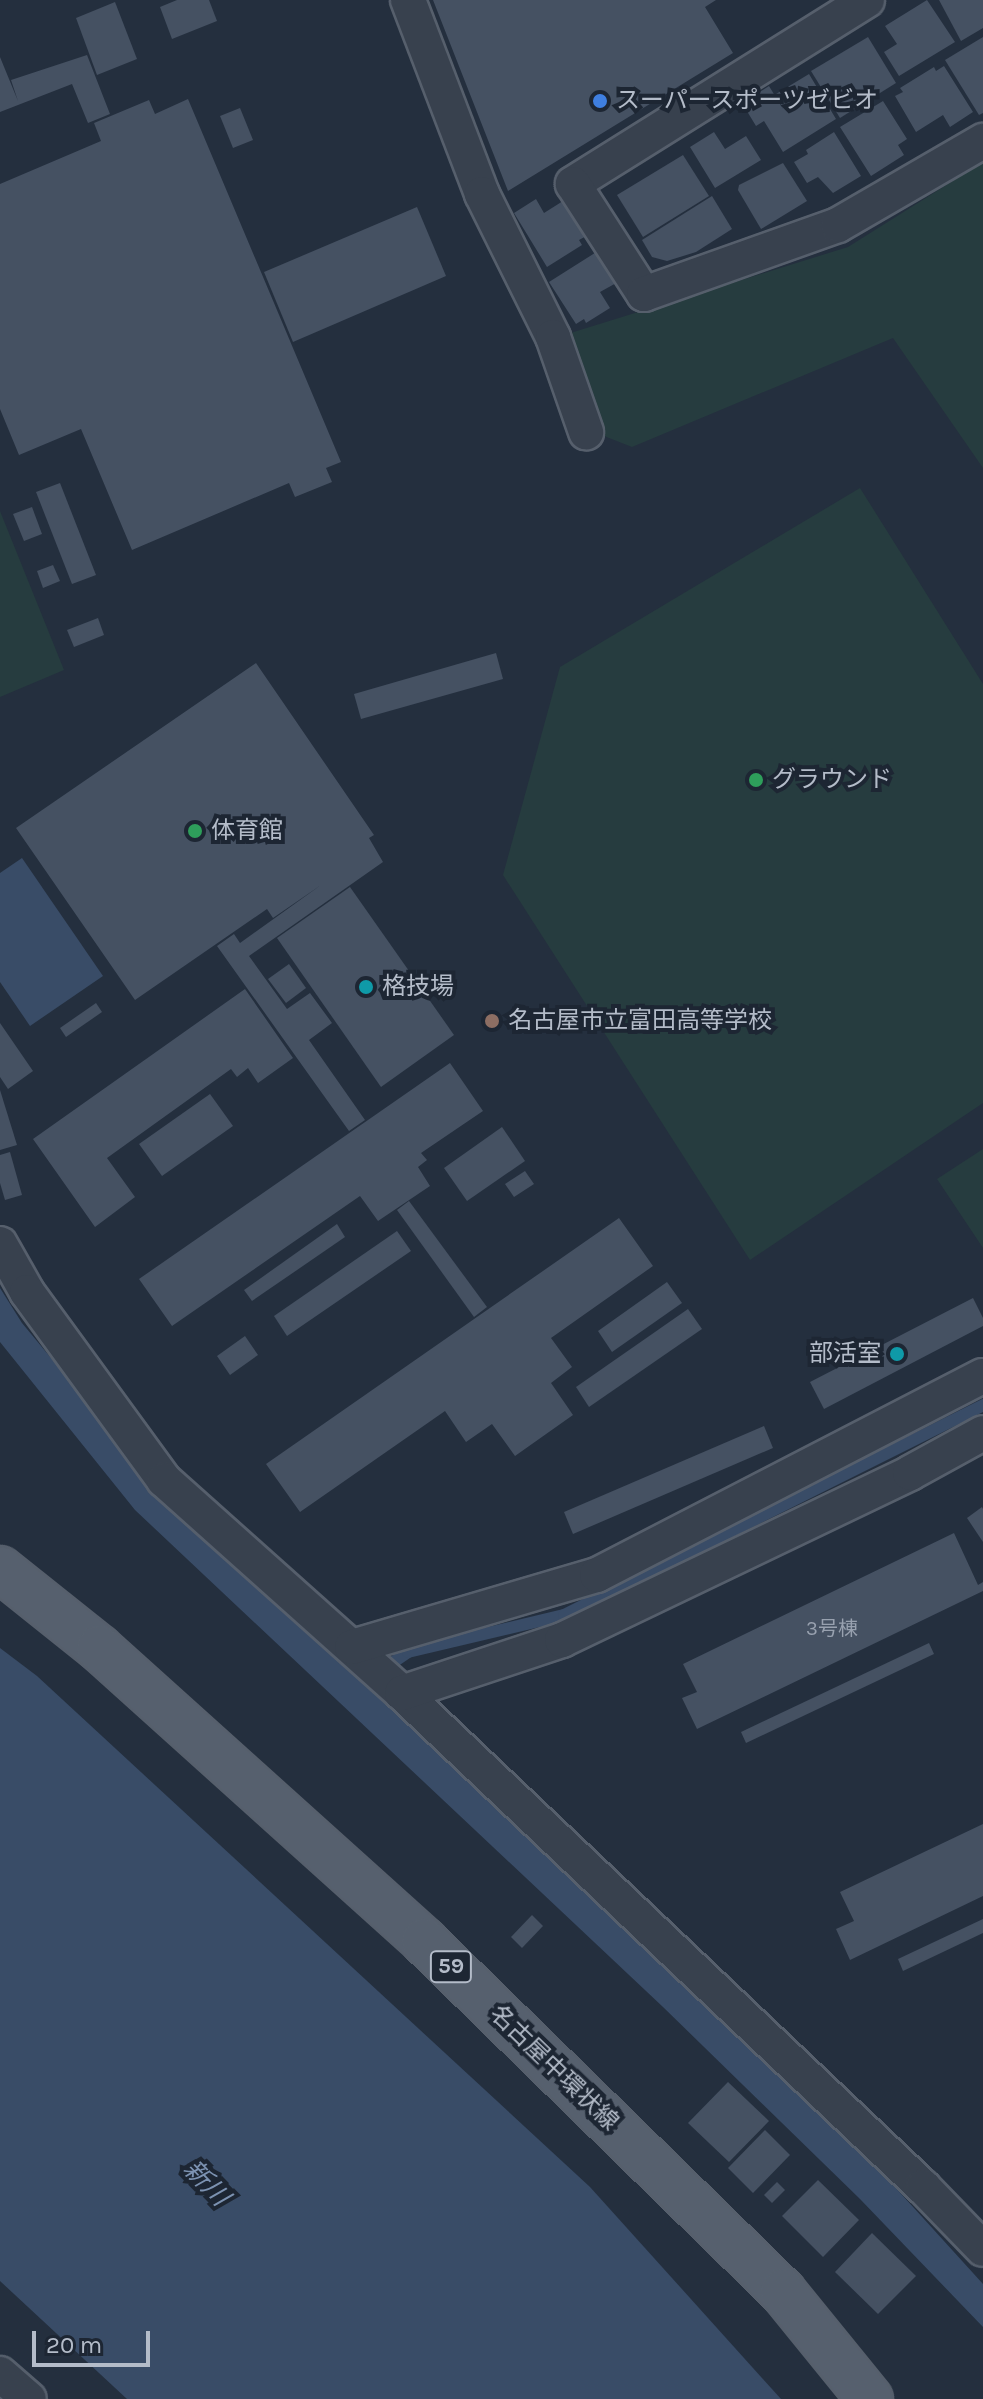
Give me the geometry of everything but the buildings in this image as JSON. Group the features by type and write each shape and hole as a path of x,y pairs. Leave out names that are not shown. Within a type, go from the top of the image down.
{"main road":[{"name":"名古屋中環状線","path":"0,1569 99,1648 424,1941 783,2292 870,2399"}],"street":[{"path":"408,0 482,194 553,337 586,432"},
{"path":"867,0 573,184 644,294 838,225 983,141"},
{"path":"0,1244 27,1292 164,1480 402,1693 912,2176 983,2249"},
{"path":"352,1647 597,1575 983,1376"},
{"path":"402,1693 562,1640 910,1473 983,1433"},
{"path":"0,2374 29,2399"}],"green space":[{"path":"983,162 983,468 893,338 632,447 604,436 564,335 848,247"},
{"name":"グラウンド","path":"860,488 983,684 983,1103 750,1260 503,875 560,667"},
{"path":"0,511 64,670 0,697"},
{"path":"983,1149 983,1248 937,1179"}],"water":[{"path":"22,858 103,976 30,1026 0,982 0,873"},
{"path":"0,1288 22,1323 161,1491 884,2175 983,2284 983,2327 860,2199 663,2007 135,1510 0,1342"},
{"name":"新川","path":"0,1648 37,1676 590,2187 781,2399 127,2399 0,2281"}],"waterway":[{"path":"389,1665 408,1652 564,1615 983,1405"}],"place":[{"name":"スーパースポーツゼビオ","path":"600,101"},
{"name":"グラウンド","path":"756,780"},
{"name":"体育館","path":"195,831"},
{"name":"格技場","path":"366,987"},
{"name":"名古屋市立富田高等学校","path":"492,1021"},
{"name":"部活室","path":"897,1354"}]}
